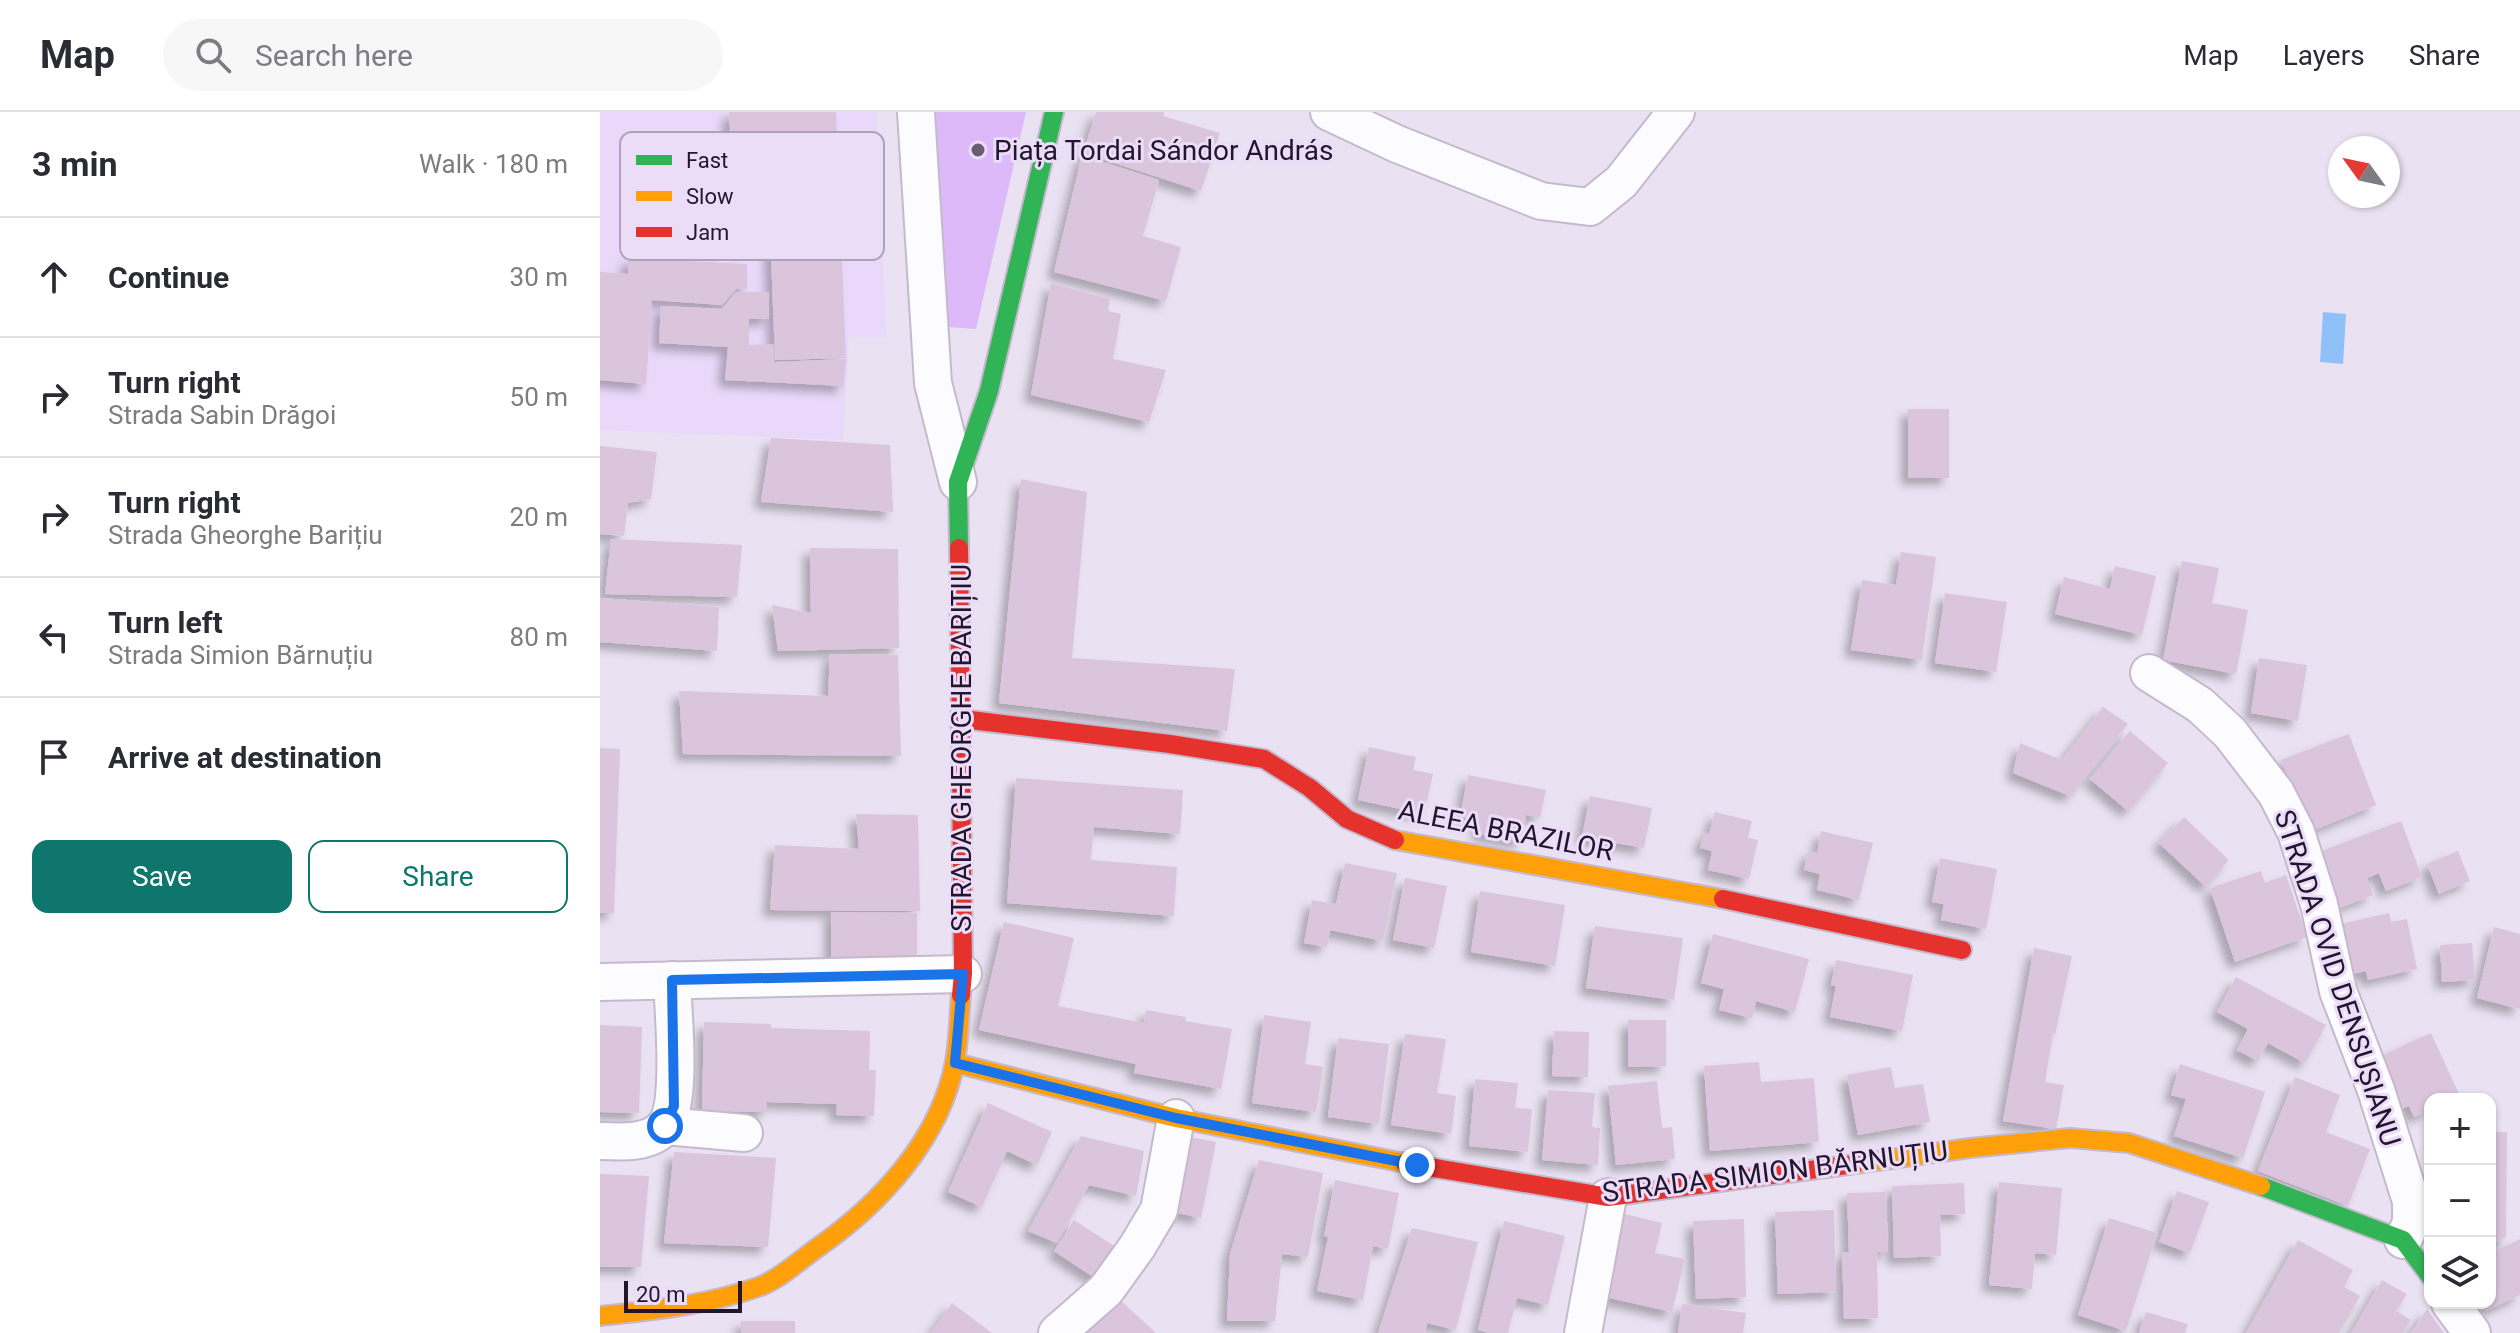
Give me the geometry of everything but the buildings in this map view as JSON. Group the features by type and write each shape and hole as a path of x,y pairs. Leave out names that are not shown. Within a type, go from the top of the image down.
{"street":[{"name":"STRADA GHEORGHE BARIȚIU","path":"600,1316 721,1299 766,1284 850,1225 904,1167 935,1123 955,1063 963,974 958,482 933,383 916,112"},
{"name":"STRADA GHEORGHE BARIȚIU","path":"958,482 989,391 1054,112"},
{"path":"1329,112 1397,144 1541,201 1590,207 1621,182 1676,112"},
{"name":"STRADA OVID DENSUȘIANU","path":"2149,673 2200,705 2230,733 2276,793 2296,832 2319,904 2338,991 2376,1090 2411,1201 2411,1223 2403,1240"},
{"name":"ALEEA BRAZILOR","path":"962,719 1170,744 1264,759 1310,788 1347,819 1394,840 1728,900 1962,950"},
{"path":"600,982 963,974"},
{"path":"600,1141 647,1139 665,1126 674,1106 672,980"},
{"name":"STRADA SIMION BĂRNUȚIU","path":"955,1063 1176,1118 1417,1165 1608,1197 1970,1148 2070,1138 2129,1143 2272,1189 2403,1240"},
{"path":"1057,1333 1106,1290 1159,1210 1176,1118"},
{"path":"665,1126 744,1133"},
{"path":"1583,1333 1608,1197"},
{"path":"2403,1240 2424,1268"},
{"path":"2454,1309 2472,1333"}],"shaded area":[{"path":"600,112 877,112 878,132 620,132 620,260 883,260 886,337 849,337 843,440 600,430"},
{"path":"934,112 1026,112 976,329 947,327"}],"water":[{"path":"2323,312 2346,314 2343,364 2320,362"}],"traffic: fast":[{"path":"959,548 958,482 989,391 1054,112"},
{"path":"2261,1186 2403,1240 2424,1268"}],"traffic: slow":[{"path":"1395,840 1723,899"},
{"path":"600,1316 702,1302 761,1286 790,1268 863,1212 904,1168 936,1117 948,1090 955,1061 961,995"},
{"path":"955,1063 1176,1118 1405,1163"},
{"path":"1855,1164 2070,1138 2129,1143 2261,1186"}],"traffic: jam":[{"path":"959,548 961,995"},
{"path":"962,719 1170,744 1264,759 1310,788 1347,819 1395,840"},
{"path":"1723,899 1962,950"},
{"path":"1405,1163 1608,1197 1855,1164"}],"place":[{"name":"Piața Tordai Sándor András","path":"978,150"}],"route":[{"path":"665,1126 674,1106 672,980 963,974 955,1063 1176,1118 1417,1165"}]}
